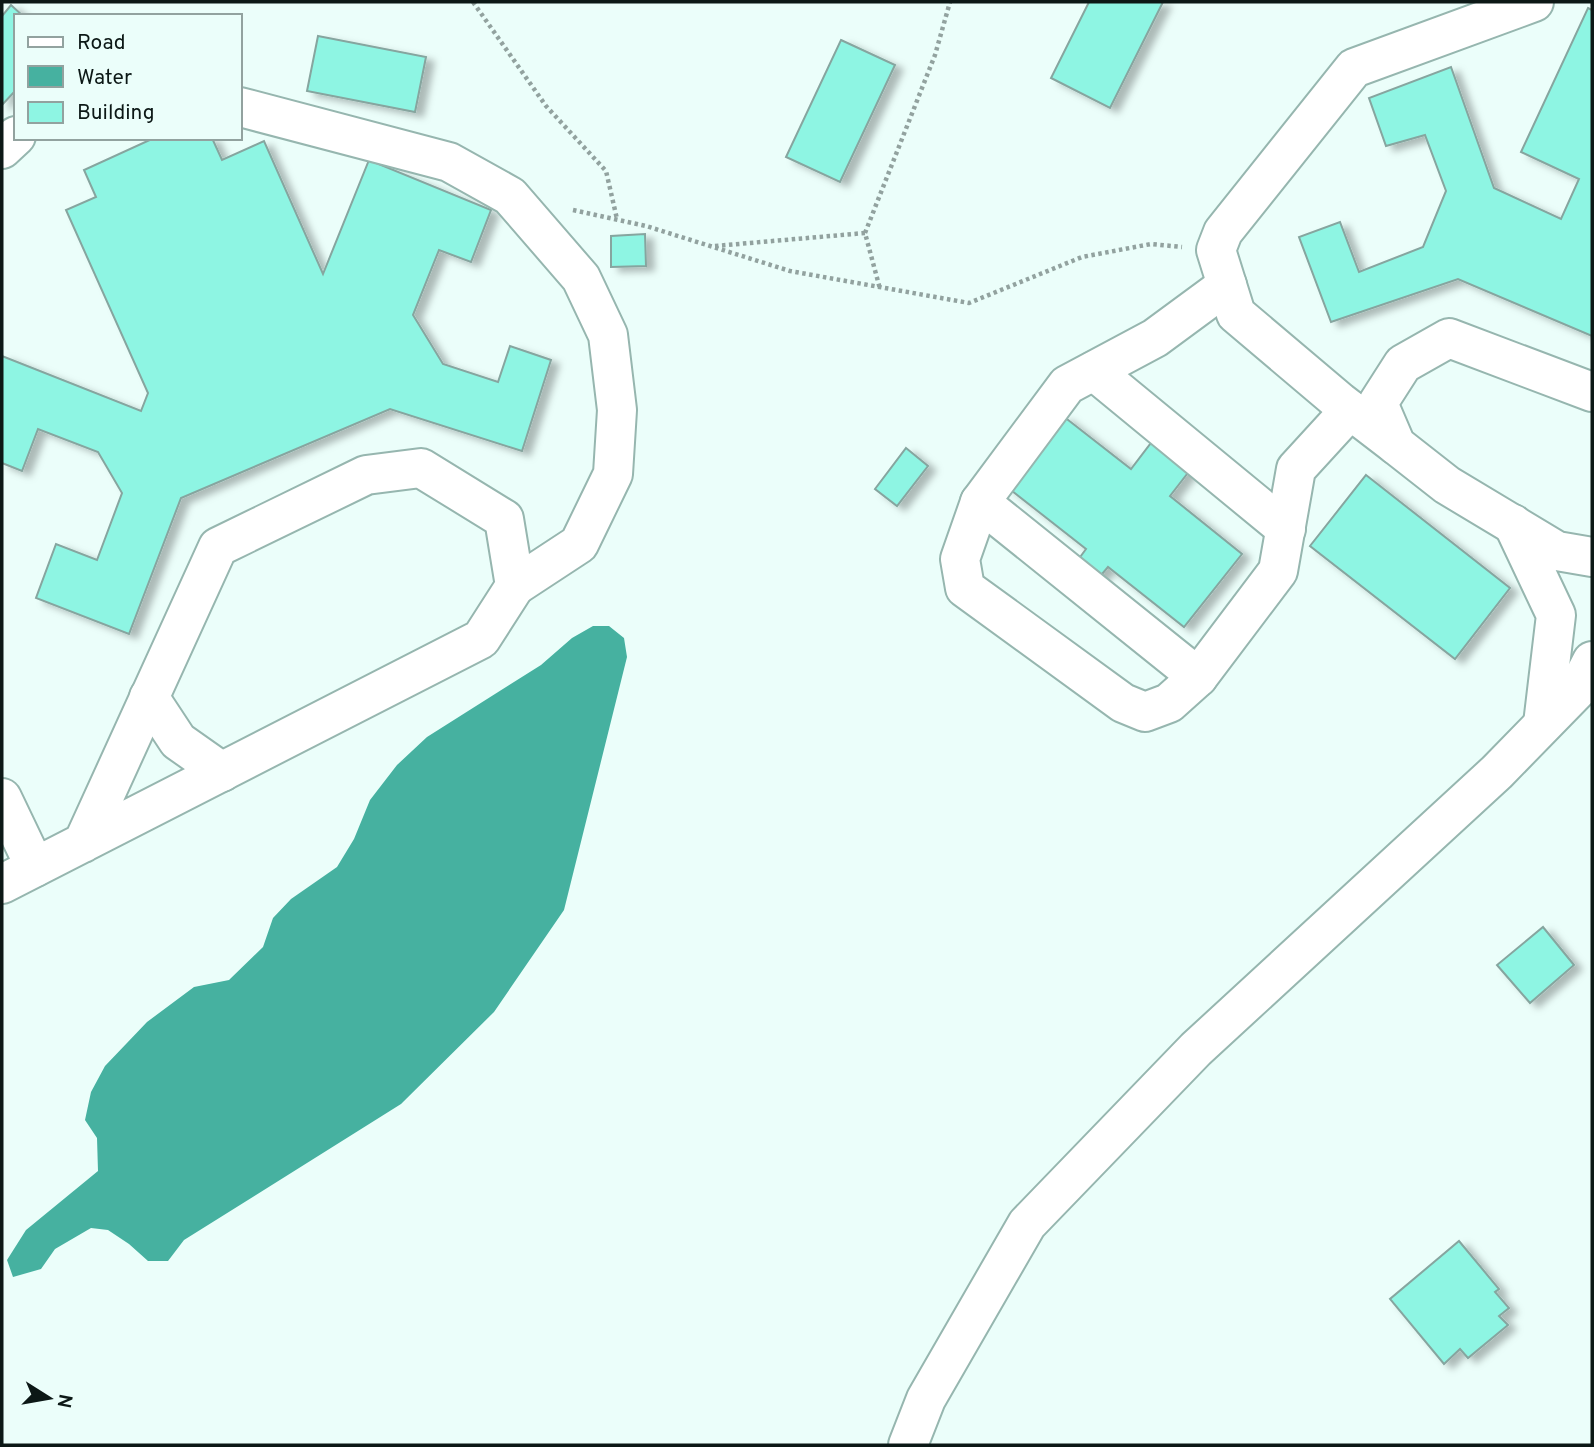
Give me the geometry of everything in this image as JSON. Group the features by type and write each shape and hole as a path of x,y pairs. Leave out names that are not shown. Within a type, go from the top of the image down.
{"lane":[{"path":"1534,2 1354,68 1223,232 1221,268 1236,314 1350,410 1447,485 1557,551 1592,557"},
{"path":"2,884 481,639 514,586 579,544 613,474 617,410 608,335 581,278 510,196 449,162 242,108"},
{"path":"1221,268 1155,338 1067,386 980,502 960,559 965,588 1123,703 1145,712 1169,704 1198,677 1278,571 1296,469 1350,410"},
{"path":"1396,445 1378,403 1403,364 1449,338 1592,392"},
{"path":"1094,371 1286,529"},
{"path":"83,843 218,547 366,475 421,468 504,519 514,586"},
{"path":"980,502 1198,677"},
{"path":"1513,524 1556,615 1543,724"},
{"path":"908,1445 926,1399 1027,1224 1196,1049 1497,772 1577,690 1592,660"},
{"path":"149,696 178,741 222,772"},
{"path":"2,798 35,867"}],"path":[{"path":"473,2 546,106 606,171 617,219"},
{"path":"880,289 865,233 935,55 950,2"},
{"path":"564,208 646,226 790,271 969,303 1082,257 1151,244 1221,268"},
{"path":"711,246 865,233"}],"water":[{"path":"593,626 609,626 624,638 627,657 564,910 494,1012 401,1104 184,1240 168,1261 148,1261 108,1230 91,1228 55,1249 41,1269 13,1277 7,1260 26,1230 98,1171 97,1138 85,1120 91,1092 105,1066 147,1022 194,987 229,980 263,947 273,918 291,899 337,867 354,839 370,800 397,765 427,737 541,665 572,638"}],"building":[{"path":"1089,2 1163,2 1110,108 1051,78"},
{"path":"11,5 21,14 14,14 14,92 2,105 2,16"},
{"path":"1588,8 1592,10 1592,336 1458,279 1331,322 1299,237 1340,222 1359,272 1423,247 1446,191 1425,135 1386,146 1369,98 1451,67 1494,188 1561,219 1579,179 1521,152"},
{"path":"318,36 426,57 415,112 307,91"},
{"path":"841,40 895,65 840,182 786,157"},
{"path":"150,140 213,140 222,160 264,141 323,274 369,160 491,210 471,262 439,250 413,315 443,364 498,382 510,346 551,360 522,451 390,409 181,498 129,634 36,598 56,544 97,560 122,493 98,452 38,429 22,471 2,463 2,356 141,411 148,393 66,210 96,197 84,170"},
{"path":"645,234 646,266 611,267 611,236"},
{"path":"1063,416 1131,469 1157,435 1194,465 1170,496 1242,554 1184,627 1108,567 1097,580 1075,564 1086,549 1007,487"},
{"path":"906,448 928,466 897,506 875,489"},
{"path":"1366,475 1510,588 1455,659 1310,546"},
{"path":"1543,927 1574,965 1530,1003 1497,965"},
{"path":"1459,1241 1499,1289 1495,1292 1509,1308 1499,1316 1508,1325 1468,1358 1460,1349 1444,1364 1390,1299"}]}
